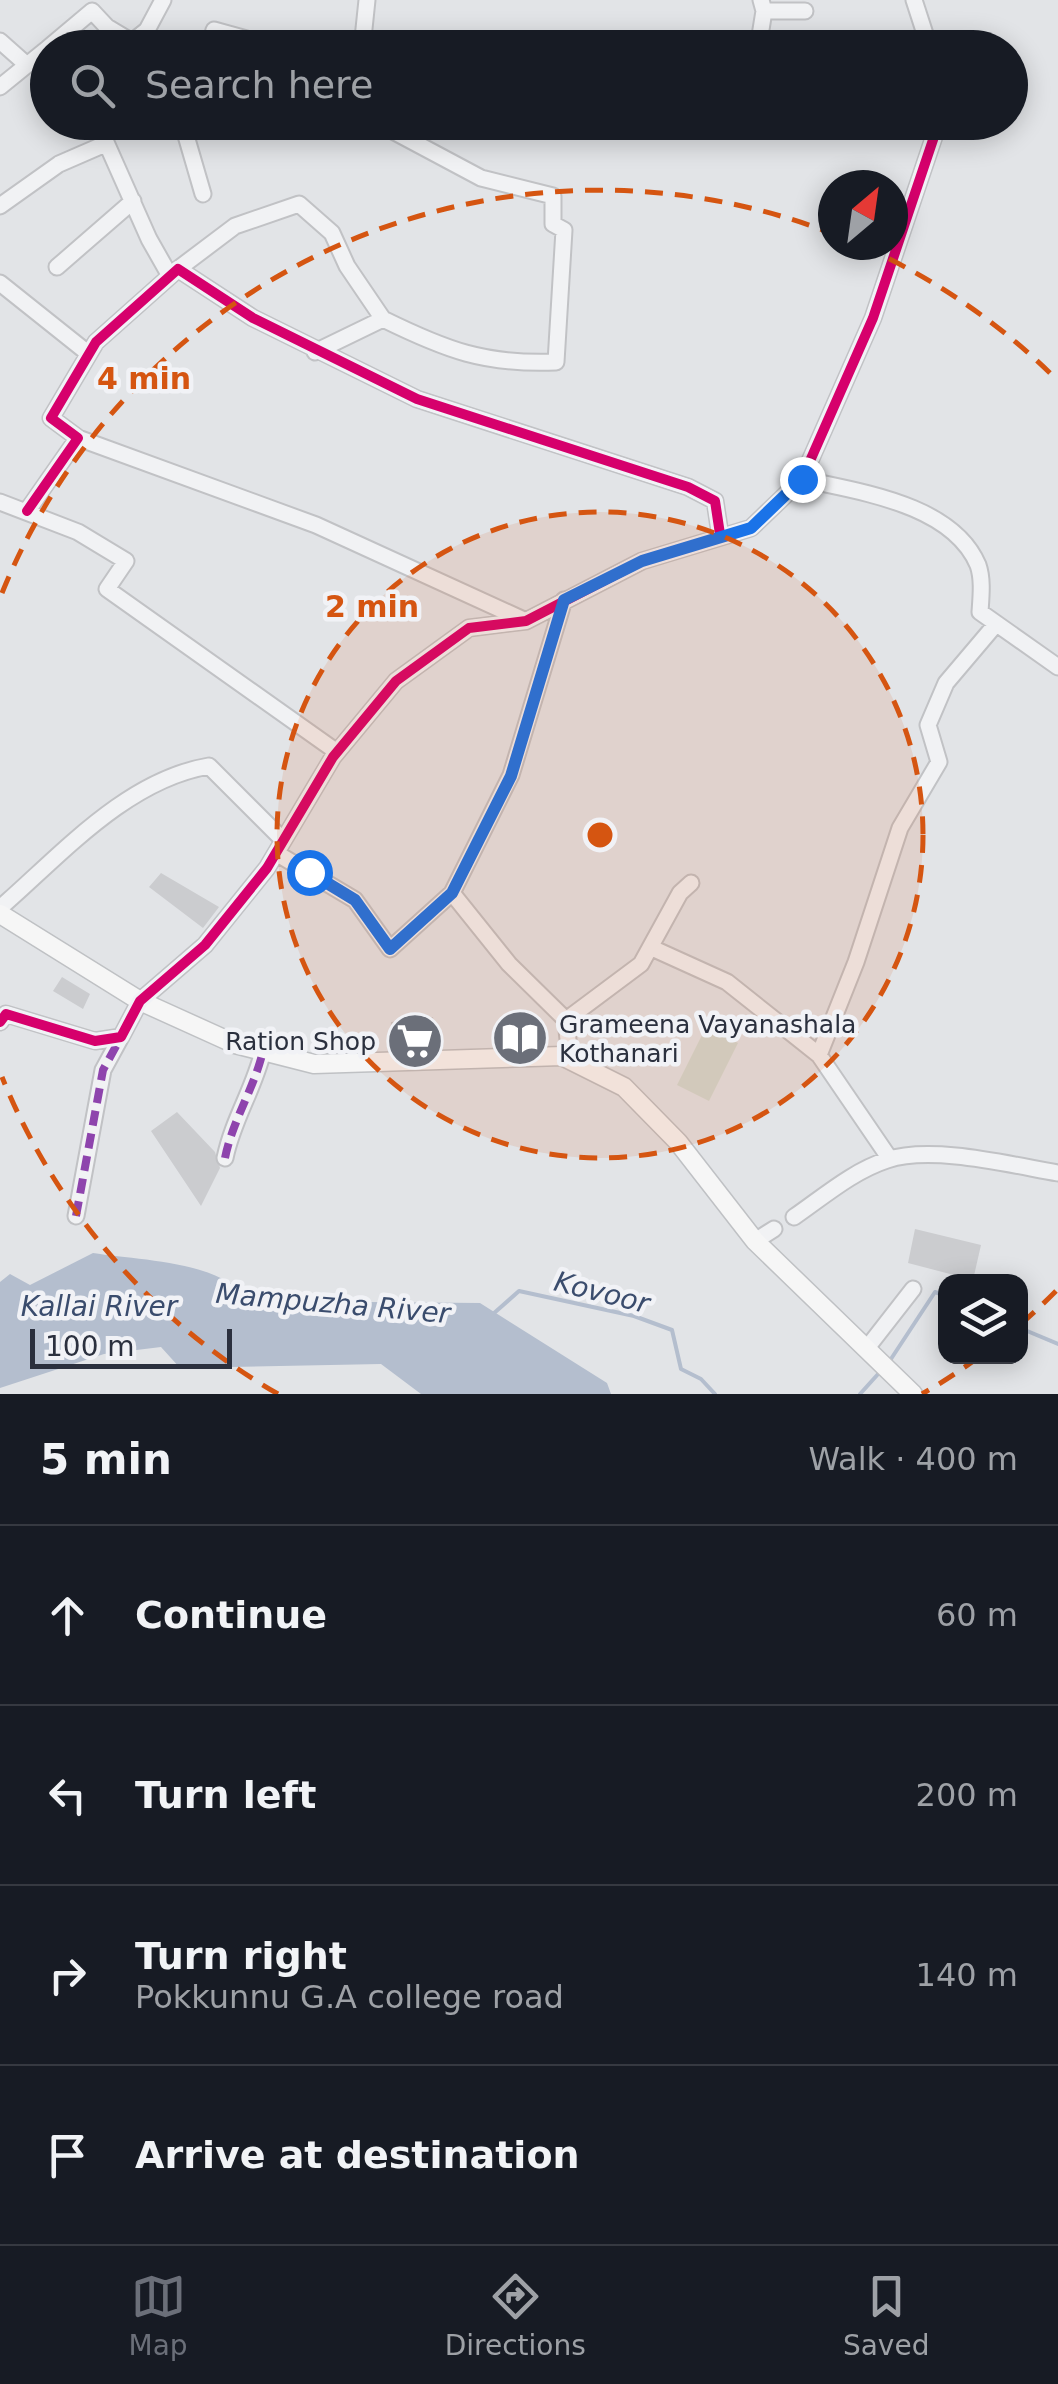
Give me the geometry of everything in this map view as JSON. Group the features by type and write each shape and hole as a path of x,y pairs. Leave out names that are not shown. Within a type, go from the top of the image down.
{"main road":[{"path":"0,911 140,1001 235,1044 314,1064 562,1056 624,1087 678,1142 755,1240 911,1392"}],"street":[{"path":"142,30 163,0"},
{"path":"364,30 367,0"},
{"path":"914,0 924,30"},
{"path":"760,30 763,5 806,10"},
{"path":"66,30 90,6 120,30"},
{"path":"0,41 27,65"},
{"path":"0,87 30,63"},
{"path":"104,140 174,272 314,352 417,399 688,487 715,501 720,534"},
{"path":"187,140 203,194"},
{"path":"410,140 481,178 552,196 553,224 564,230 556,362 476,359 451,352 383,319 346,266 332,233 298,204 235,226 174,272 89,354 51,418 78,438 316,525 526,621"},
{"path":"76,1216 103,1070 140,1001 205,945 279,846 337,752 396,681 469,628 526,621 642,561 720,534 751,528 802,479 872,318 933,140"},
{"path":"0,206 58,164 105,144"},
{"path":"56,267 133,200"},
{"path":"0,283 89,354"},
{"path":"314,352 383,319"},
{"path":"26,511 78,438"},
{"path":"802,479 909,508 962,538 979,568 980,612 1058,667"},
{"path":"0,502 78,532 126,561 107,589 337,752"},
{"path":"0,911 136,792 176,772 209,766 279,846 355,900 390,949 452,893 511,776 564,600"},
{"path":"819,1055 856,962 900,828 938,762 928,724 946,683 996,624"},
{"path":"566,1020 630,976 652,948 664,920 691,883"},
{"path":"452,893 509,964 566,1020 570,1060"},
{"path":"652,948 727,982 819,1055 890,1158"},
{"path":"0,1022 6,1014 94,1041 121,1037"},
{"path":"226,1158 234,1117 258,1072 264,1051"},
{"path":"794,1218 860,1172 890,1158 948,1156 1058,1173"},
{"path":"755,1240 774,1229"},
{"path":"869,1351 913,1289"}],"shaded area":[{"path":"706,1027 738,1043 709,1101 677,1085"}],"water":[{"name":"Kallai River","path":"93,1253 200,1270 236,1288 248,1301 480,1303 607,1383 611,1394 421,1394 381,1364 180,1368 161,1347 104,1354 0,1388 0,1282 10,1274 30,1285"}],"building":[{"path":"161,873 219,907 203,928 149,887"},
{"path":"62,977 90,994 83,1009 53,991"},
{"path":"433,1017 437,1044 390,1045 391,1022"},
{"name":"Grameena Vayanashala Kothanari","path":"540,1029 540,1043 502,1045 501,1032"},
{"path":"177,1112 215,1152 220,1168 201,1206 151,1131"},
{"path":"915,1229 981,1245 974,1274 950,1274 908,1263"}],"waterway":[{"name":"Kovoor","path":"493,1314 519,1291 634,1316 672,1330 681,1369 701,1379 715,1394"},
{"name":"Kovoor","path":"889,1362 935,1292 938,1293"},
{"name":"Kovoor","path":"1028,1331 1058,1344"},
{"name":"Kovoor","path":"860,1394 879,1373"}],"marked path":[{"path":"76,1216 103,1070 121,1037"},
{"path":"225,1158 263,1051"}],"cycle path":[{"path":"0,1022 6,1014 95,1041 121,1037 140,1001 205,945 267,868 333,757 396,681 469,628 526,621 642,561 751,528 802,479 873,318 933,140"},
{"path":"27,511 78,438 51,418 96,342 178,269 253,318 417,399 688,487 715,501 720,534"}],"place":[{"name":"Grameena Vayanashala Kothanari","path":"520,1038"},
{"name":"Ration Shop","path":"415,1041"}],"route":[{"path":"309,872 355,900 390,949 452,893 511,776 564,600 642,561 695,541 751,528 802,479"}],"water label":[{"name":"Mampuzha River","path":"333,1303"}]}
